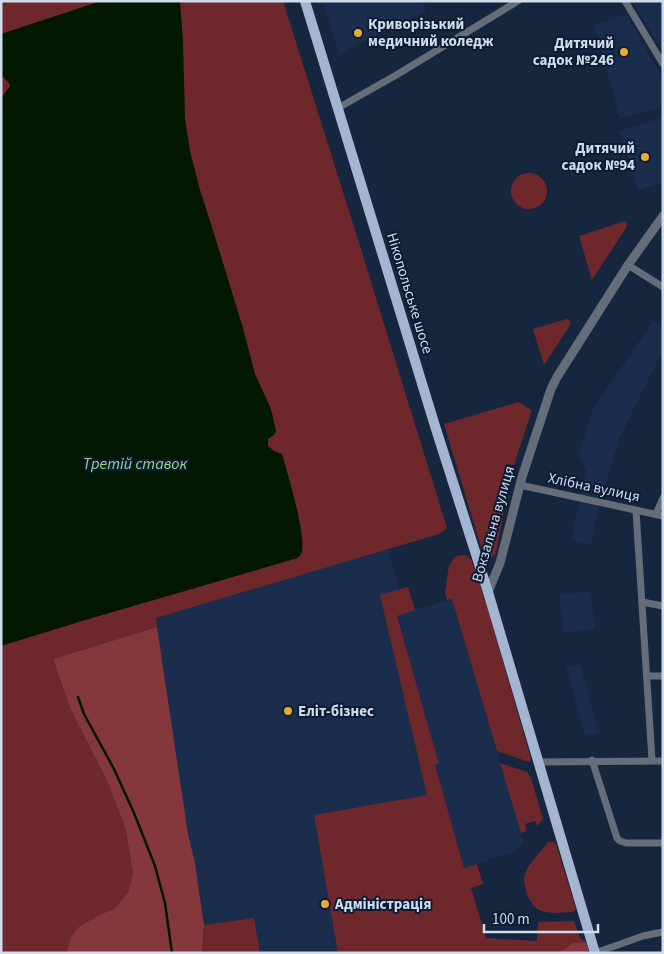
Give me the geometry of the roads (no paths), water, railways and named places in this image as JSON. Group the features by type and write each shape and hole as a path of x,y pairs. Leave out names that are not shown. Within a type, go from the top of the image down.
{"main road":[{"name":"Нікопольське шосе","path":"305,1 488,592"},
{"name":"Вокзальна вулиця","path":"488,592 595,953"}],"street":[{"path":"338,108 518,1"},
{"path":"625,1 663,64"},
{"name":"Вокзальна вулиця","path":"488,592 500,563 520,485 556,377 628,265 663,216"},
{"path":"628,265 663,287"},
{"name":"Хлібна вулиця","path":"520,485 660,515"},
{"path":"660,515 663,498"},
{"path":"636,510 652,760"},
{"path":"642,602 663,606"},
{"path":"647,676 663,676"},
{"path":"592,760 619,840 626,843 663,844"},
{"path":"538,762 663,760"},
{"path":"595,953 643,936 663,932"}],"water":[{"name":"Третій ставок","path":"101,1 180,1 185,119 190,151 255,374 271,409 276,431 268,439 268,446 282,454 302,535 301,554 294,559 1,646 1,98 10,86 1,75 1,34"}],"waterway":[{"path":"78,697 84,714 114,769 155,866 165,903 172,953"}],"place":[{"name":"Криворізький медичний коледж","path":"358,33"},
{"name":"Дитячий садок №246","path":"624,52"},
{"name":"Дитячий садок №94","path":"645,157"},
{"name":"Еліт-бізнес","path":"288,711"},
{"name":"Адміністрація","path":"325,904"}]}
